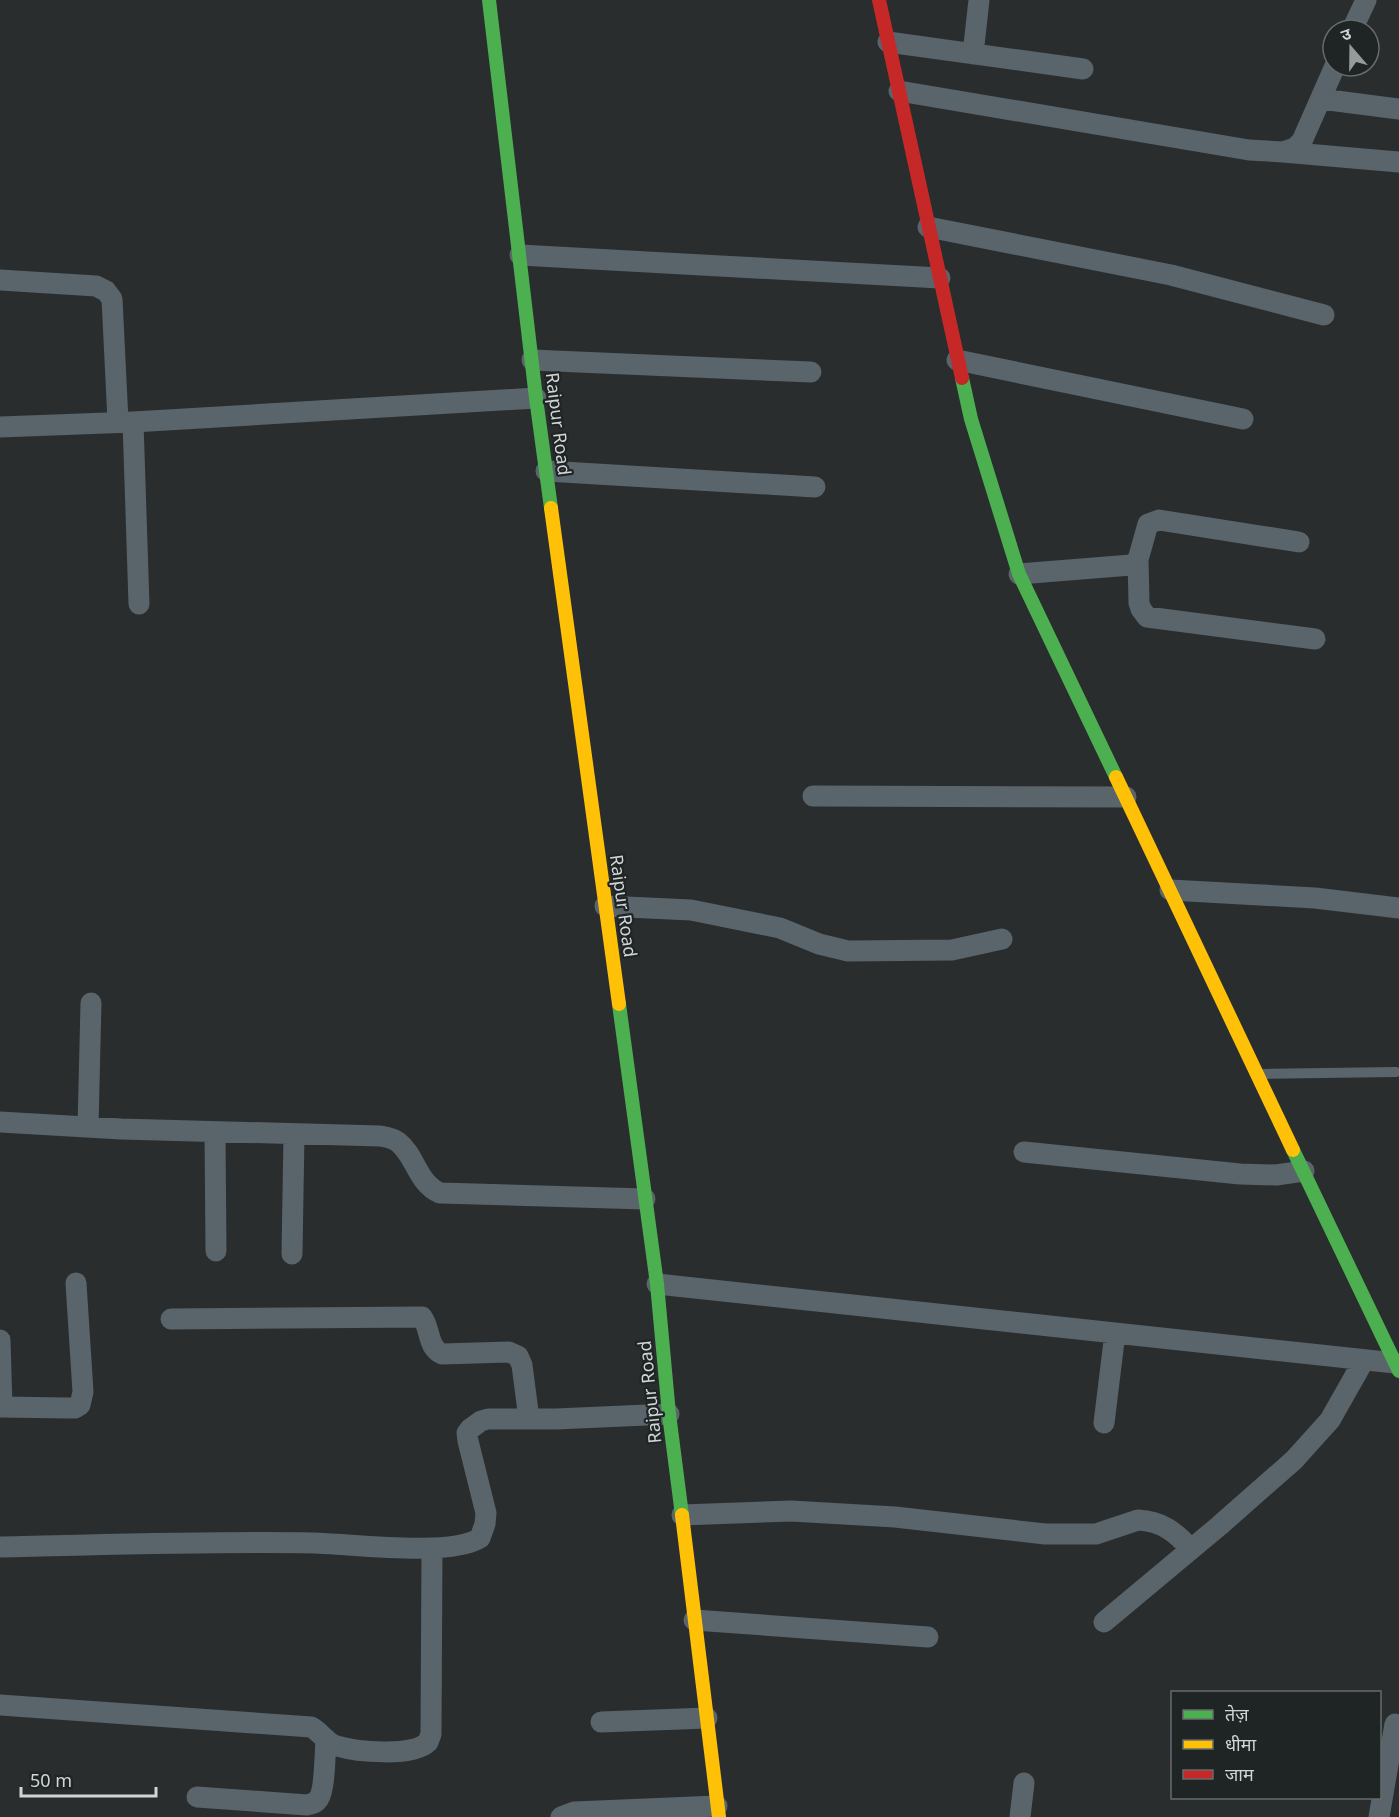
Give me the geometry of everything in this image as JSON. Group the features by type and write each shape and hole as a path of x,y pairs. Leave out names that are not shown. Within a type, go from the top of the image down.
{"main road":[{"name":"Raipur Road","path":"489,0 536,398 657,1284 669,1414 718,1812"},
{"path":"879,0 971,419 1019,574 1398,1366"}],"street":[{"path":"973,54 979,0"},
{"path":"1358,18 1366,0"},
{"path":"888,42 1083,69"},
{"path":"1283,152 1295,148 1308,132 1330,78"},
{"path":"899,91 1238,149 1399,162"},
{"path":"1321,99 1399,109"},
{"path":"928,227 1171,275 1324,315"},
{"path":"519,255 939,278"},
{"path":"0,280 96,286 110,294 126,422 139,604"},
{"path":"532,360 811,372"},
{"path":"957,360 1243,418"},
{"path":"0,427 126,422 536,398"},
{"path":"546,471 815,487"},
{"path":"1299,543 1159,520 1149,524 1138,559 1139,603 1148,617 1315,639"},
{"path":"1019,574 1123,567 1131,565 1138,559"},
{"path":"813,796 1126,797"},
{"path":"1170,890 1315,898 1399,908"},
{"path":"605,906 691,910 780,928 834,949 848,951 952,950 1002,939"},
{"path":"88,1128 91,1003"},
{"path":"0,1122 88,1128 380,1136 397,1141 405,1149 426,1185 447,1194 645,1199"},
{"path":"215,1132 216,1251"},
{"path":"292,1254 294,1134"},
{"path":"1024,1152 1240,1174 1276,1175 1304,1171"},
{"path":"0,1340 1,1407 75,1408 80,1405 83,1392 76,1283"},
{"path":"657,1284 1364,1360 1398,1366"},
{"path":"171,1319 418,1316 425,1321 434,1348 442,1354 509,1352 518,1356 522,1365 529,1419"},
{"path":"1104,1423 1115,1333"},
{"path":"1104,1622 1294,1460 1318,1435 1337,1410 1364,1360"},
{"path":"0,1547 313,1543 432,1548 461,1546 480,1538 483,1532 486,1513 467,1433 481,1421 669,1414"},
{"path":"682,1515 791,1511 895,1517 1045,1534 1096,1534 1143,1520 1168,1527 1191,1549"},
{"path":"0,1705 311,1727 336,1746 388,1752 417,1749 429,1740 431,1728 432,1548"},
{"path":"694,1620 928,1637"},
{"path":"601,1722 706,1718"},
{"path":"1379,1817 1395,1724"},
{"path":"197,1797 307,1805 315,1803 321,1792 326,1739"},
{"path":"1020,1817 1024,1783"},
{"path":"561,1817 574,1812 718,1812"}],"lane":[{"path":"1258,1074 1396,1072"}],"traffic: fast":[{"path":"489,0 551,508"},
{"path":"962,378 971,419 1019,574 1116,777"},
{"path":"619,1004 657,1284 669,1414 682,1515"},
{"path":"1293,1150 1399,1371"}],"traffic: slow":[{"path":"551,508 619,1004"},
{"path":"1116,777 1293,1150"},
{"path":"682,1515 719,1817"}],"traffic: jam":[{"path":"879,0 962,378"}]}
